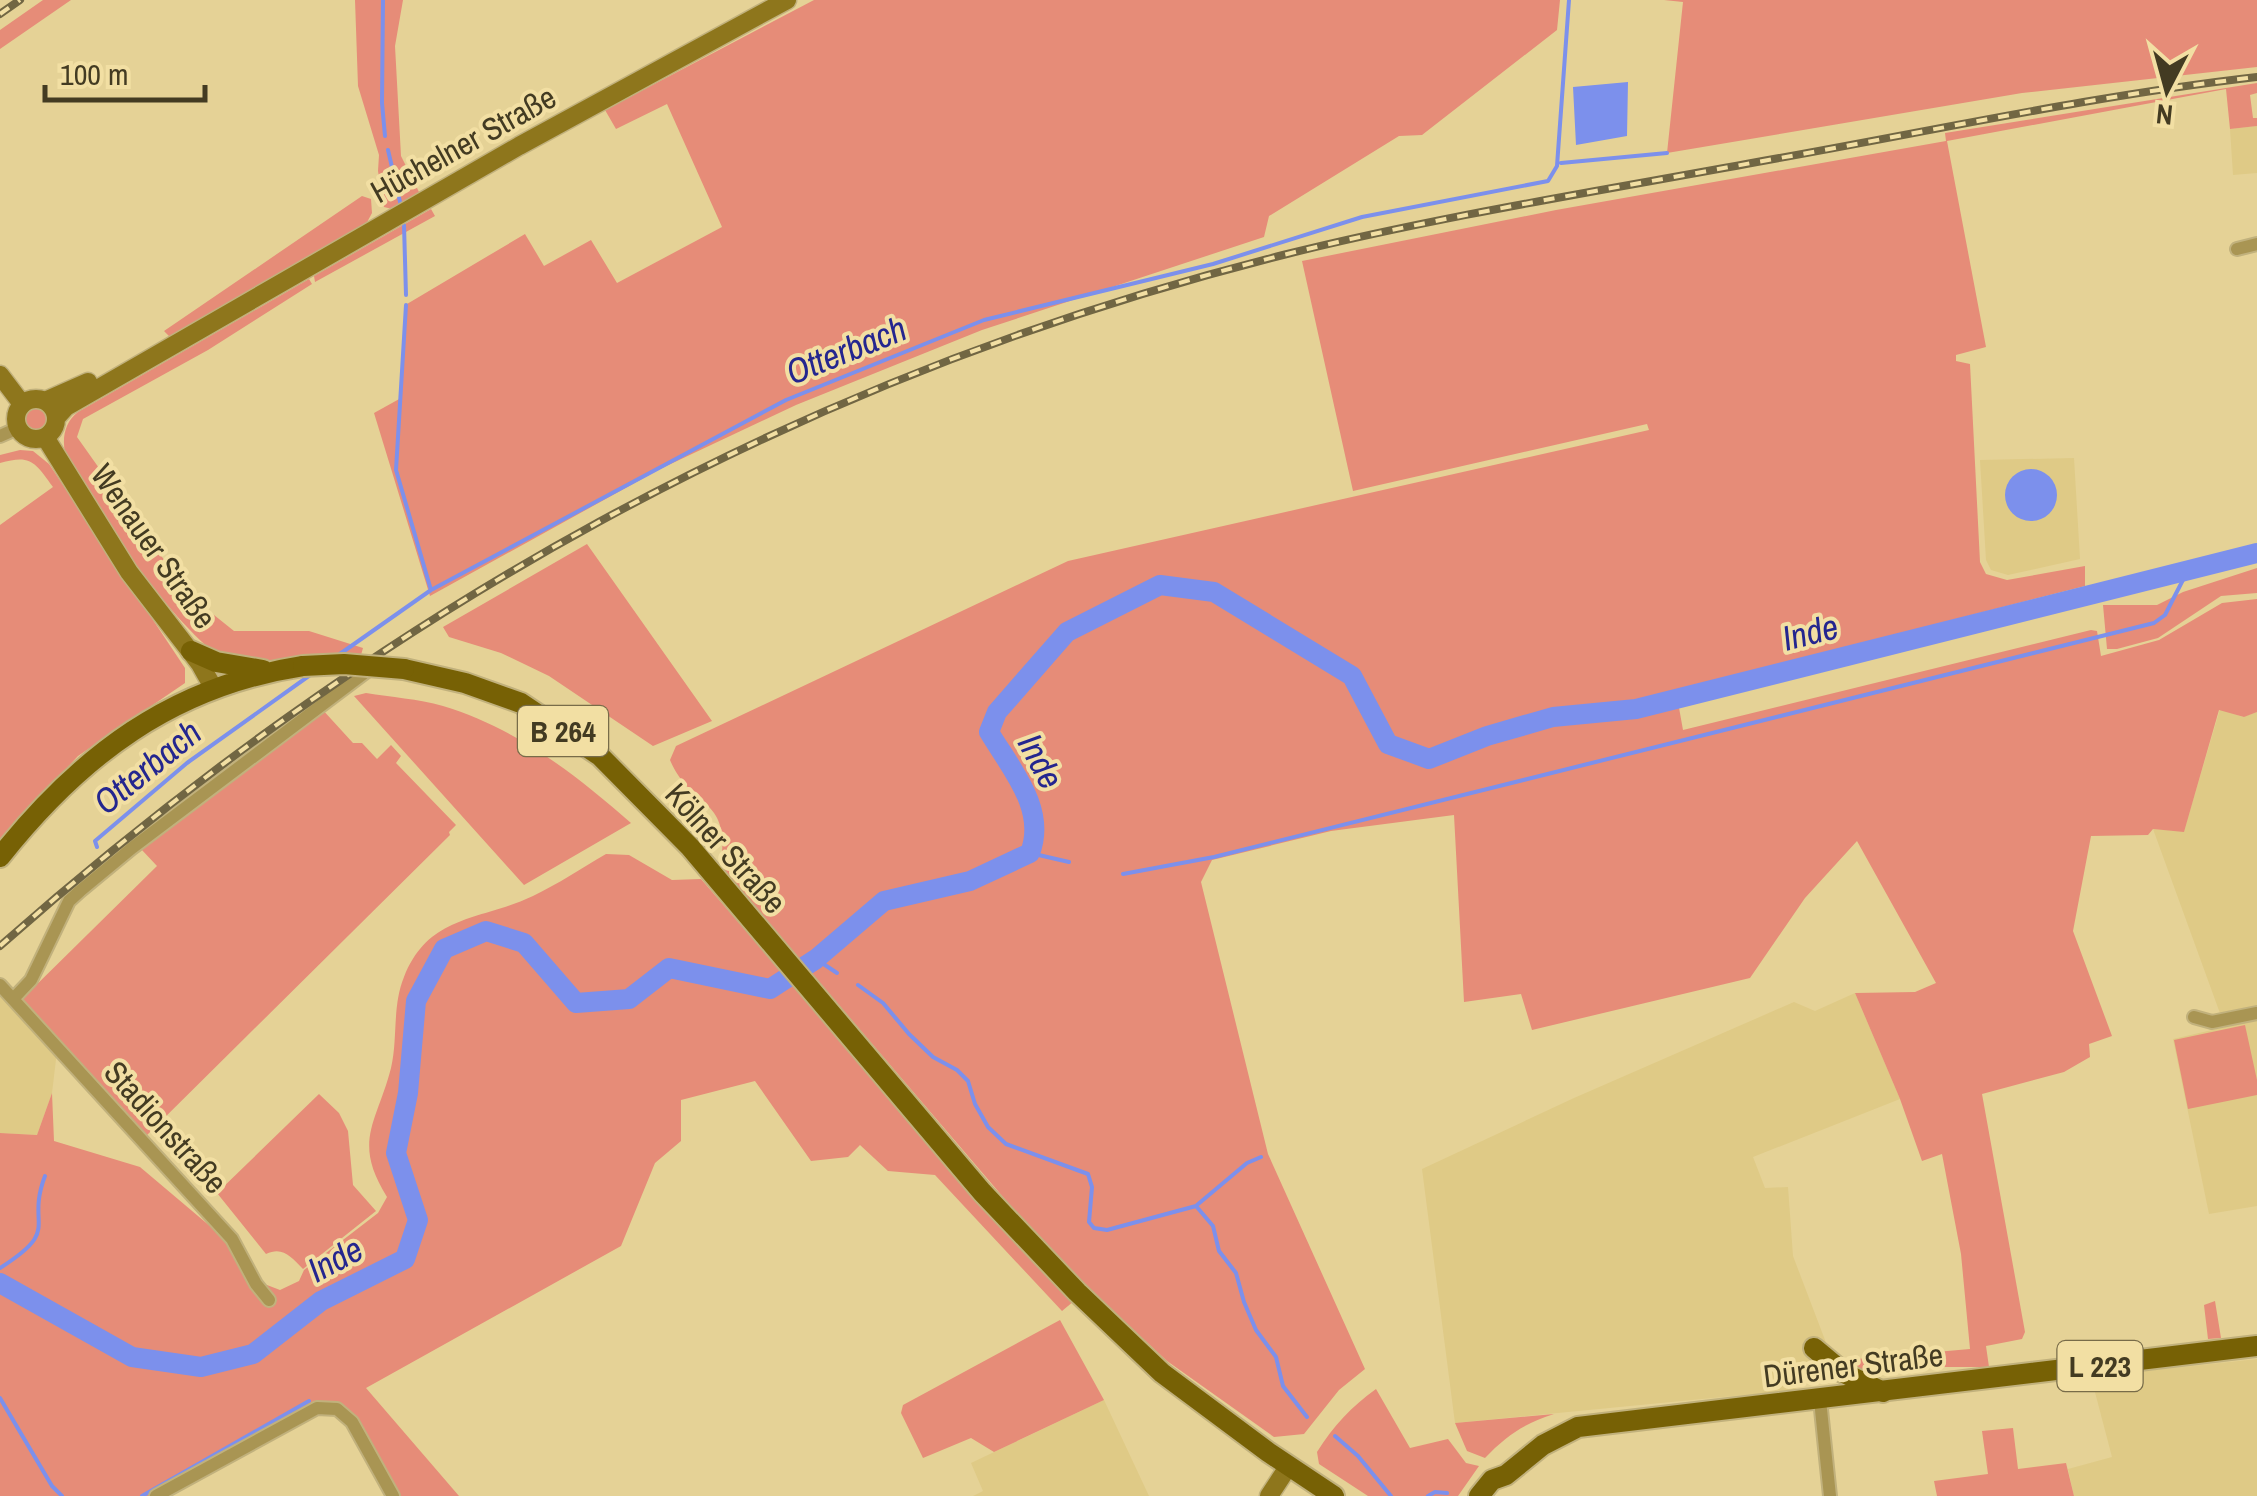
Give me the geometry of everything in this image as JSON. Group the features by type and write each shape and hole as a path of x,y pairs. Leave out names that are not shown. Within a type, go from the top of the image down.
{"main road":[{"path":"190,651 231,666 275,671"},
{"name":"Kölner Straße","path":"0,857 83,766 165,709 214,689 275,671 344,664 404,669 522,702 600,756 690,847 982,1192 1078,1292 1148,1361 1288,1467"},
{"name":"Dürener Straße","path":"1479,1496 1492,1480 1506,1475 1543,1445 1578,1428 2257,1346"},
{"path":"1814,1348 1844,1373 1883,1392"},
{"name":"B 264","path":"1288,1467 1334,1496"},
{"path":"1498,1496 1506,1475"}],"street":[{"name":"Hüchelner Straße","path":"56,418 66,407 170,344 519,146 788,0"},
{"path":"2237,250 2257,244"},
{"name":"Hüchelner Straße","path":"45,401 170,344"},
{"path":"0,375 22,404"},
{"path":"33,399 45,401 56,418 54,429 45,437 30,438 9,432 22,404 33,399"},
{"name":"Wenauer Straße","path":"45,437 128,572 190,651 214,689"},
{"path":"14,998 31,980 69,901 132,848 371,668"},
{"name":"Stadionstraße","path":"0,985 232,1240 268,1300"},
{"path":"2194,1017 2212,1022 2257,1014"},
{"path":"1820,1400 1830,1496"},
{"path":"156,1496 317,1408 337,1409 352,1422 393,1496"},
{"path":"1270,1496 1288,1467"}],"shaded area":[{"path":"43,0 71,0 0,49 0,30"},
{"path":"355,0 403,0 395,46 401,156 421,196 392,209 384,207 379,155 358,86"},
{"path":"814,0 1560,0 1557,30 1422,135 1399,136 1269,216 1264,237 982,330 796,405 660,469 430,596 374,413 401,398 407,304 525,234 544,266 591,240 617,283 722,227 667,104 616,129 605,110"},
{"path":"1664,0 2257,0 2257,67 2022,93 1667,153 1683,2"},
{"path":"2257,83 2257,93 2250,95 2257,126 2230,129 2226,89 1947,141 1986,347 1956,355 1956,361 1970,364 1980,562 1986,574 2007,580 2085,566 2085,586 1676,691 1683,730 2091,630 2097,631 2101,656 2159,640 2222,603 2257,599 2257,712 2244,717 2219,710 2184,832 2153,829 2148,835 2091,836 2073,931 2112,1036 2089,1044 2090,1057 2064,1072 1982,1094 2025,1332 2022,1339 1986,1346 1989,1367 1934,1367 1871,1374 1833,1361 1970,1349 1961,1254 1942,1154 1922,1161 1855,993 1915,992 1936,983 1857,841 1805,898 1750,978 1532,1030 1521,994 1464,1002 1454,815 1331,831 1212,860 1201,882 1268,1154 1365,1369 1339,1390 1304,1434 1274,1437 1167,1361 1051,1253 720,866 721,827 670,760 676,746 1068,561 1649,430 1647,424 1353,491 1302,261 1556,210 1946,141 1945,133"},
{"path":"2257,126 2257,173 2233,175 2230,129"},
{"path":"362,196 371,199 372,213 365,226 170,337 164,331"},
{"path":"431,209 435,216 315,282 314,276"},
{"path":"309,279 312,284 208,350 83,419 77,437 189,595 234,631 309,631 363,648 361,655 270,662 236,660 207,646 134,564 72,472 64,436 78,412"},
{"path":"36,407 48,419 36,431 24,419"},
{"path":"33,451 49,464 185,668 185,683 78,756 0,840 0,525 53,487 31,462 19,459 0,463 0,455"},
{"path":"2074,458 2080,559 2008,575 1991,570 1986,560 1980,460"},
{"path":"587,544 712,721 653,746 549,676 501,653 449,637 443,627"},
{"path":"2257,568 2257,593 2221,596 2158,638 2107,649 2103,605 2157,605 2183,592"},
{"path":"366,693 443,706 495,727 566,770 631,823 524,885 354,696"},
{"path":"321,708 353,743 362,743 377,759 391,745 401,756 396,763 456,825 144,1138 20,1001 157,866 141,849"},
{"path":"2220,709 2243,717 2257,712 2257,1206 2209,1214 2173,1039 2225,1027 2153,829 2184,831"},
{"path":"606,854 629,855 672,880 701,879 976,1197 1074,1301 1062,1311 935,1175 888,1171 860,1145 848,1157 811,1161 755,1081 681,1100 681,1141 655,1163 621,1246 366,1388 459,1496 397,1496 353,1420 316,1406 150,1496 0,1496 0,1133 37,1135 52,1093 54,1141 140,1167 230,1243 255,1290 267,1285 280,1290 299,1281 304,1270 378,1213 387,1197 371,1161 369,1146 391,1068 400,988 415,956 442,930 533,896"},
{"path":"1855,993 1900,1099 1753,1157 1765,1188 1788,1187 1793,1256 1833,1361 1805,1363 1804,1380 1795,1390 1455,1423 1422,1169 1794,1002 1815,1011"},
{"path":"0,996 57,1051 52,1093 37,1135 0,1133"},
{"path":"2245,1025 2257,1095 2188,1109 2174,1040"},
{"path":"319,1094 339,1113 348,1131 353,1185 376,1211 303,1269 282,1252 266,1254 217,1193"},
{"path":"2215,1301 2221,1338 2208,1339 2204,1305"},
{"path":"1060,1320 1104,1400 994,1452 971,1438 923,1458 901,1413 903,1405"},
{"path":"2257,1359 2257,1496 2074,1496 2068,1469 2112,1457 2091,1377"},
{"path":"1376,1389 1410,1448 1448,1439 1466,1463 1479,1466 1458,1496 1368,1496 1319,1464 1317,1452 1330,1433"},
{"path":"1104,1400 1149,1496 973,1496 983,1491 971,1463"},
{"path":"1554,1414 1516,1431 1485,1458 1467,1451 1455,1423"},
{"path":"2013,1428 2018,1469 2066,1463 2074,1496 1937,1496 1934,1481 1988,1474 1982,1431"}],"water":[{"path":"1628,82 1627,136 1576,145 1573,87"},
{"path":"2031,469 2049,477 2057,495 2049,513 2031,521 2013,513 2005,495 2013,477"}],"waterway":[{"path":"383,0 385,136"},
{"name":"Otterbach","path":"337,656 431,590 786,400 984,320 1213,264 1362,217 1548,181 1557,166 1569,0"},
{"path":"388,150 401,206"},
{"path":"1561,163 1667,153"},
{"path":"404,225 406,295"},
{"path":"406,305 396,470 431,590"},
{"name":"Inde","path":"0,1283 132,1357 201,1367 253,1354 321,1301 405,1259 418,1220 396,1153 408,1093 416,1001 444,949 486,931 524,943 576,1003 629,999 669,968 770,989 816,959 884,901 970,881 1030,853 1034,837 1030,805 989,732 997,712 1067,632 1160,585 1214,592 1352,676 1388,744 1429,759 1487,736 1553,717 1636,709 2257,553"},
{"path":"1123,874 1214,857 2154,623 2165,615 2188,570"},
{"name":"Otterbach","path":"97,847 95,841 187,763 313,673"},
{"path":"1030,853 1069,862"},
{"path":"816,959 837,973"},
{"path":"858,985 883,1003 933,1057 968,1081 988,1127 1006,1144 1088,1174 1092,1187 1089,1222 1094,1228 1107,1230 1196,1206 1213,1226 1219,1251 1236,1273 1256,1330 1276,1357 1283,1386 1307,1417"},
{"path":"1197,1205 1247,1163 1261,1157"},
{"name":"Otterbach","path":"0,1268 37,1235 45,1176"},
{"path":"0,1398 52,1486 62,1496"},
{"path":"142,1496 309,1401"},
{"path":"1335,1436 1358,1456 1391,1496"},
{"path":"1428,1496 1447,1493"}],"railway":[{"path":"0,14 20,0"},
{"path":"0,946 143,826 291,715 442,613 599,522 761,440 929,368 1103,306 1283,255 1401,228 2006,116 2257,77"}]}
